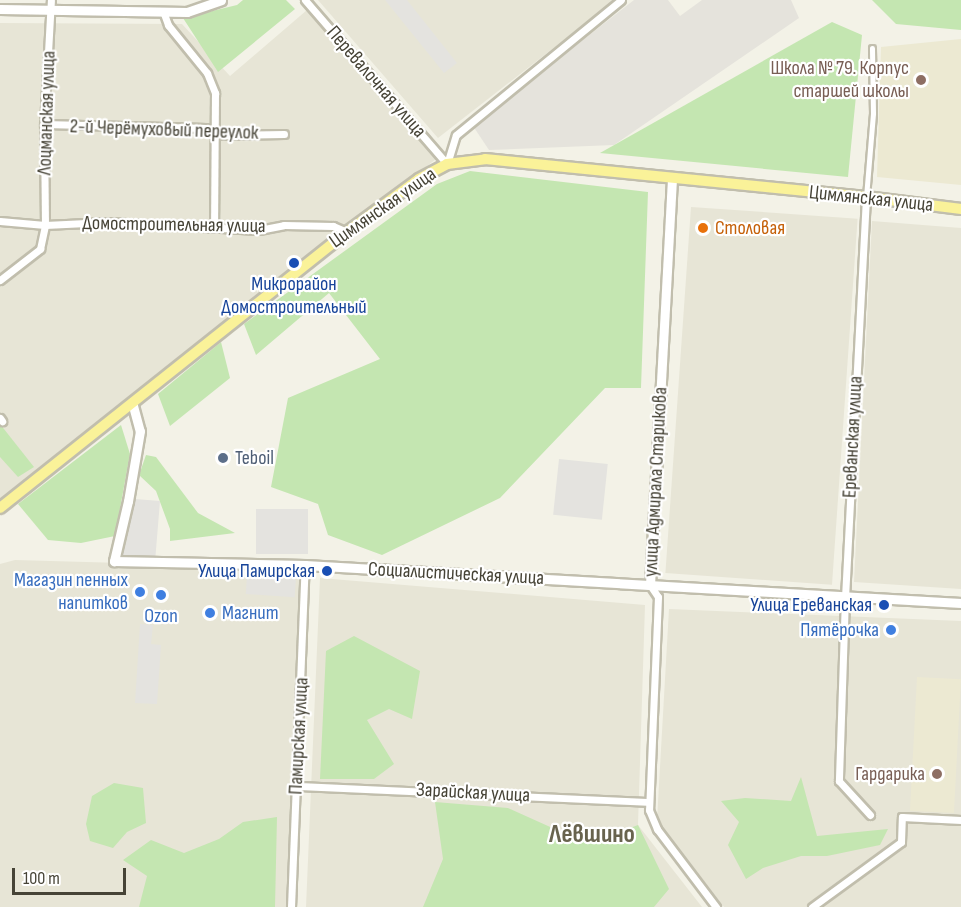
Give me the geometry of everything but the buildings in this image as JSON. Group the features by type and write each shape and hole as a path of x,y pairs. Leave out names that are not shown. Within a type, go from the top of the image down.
{"main road":[{"name":"Цимлянская улица","path":"0,508 347,232 419,179 447,164 485,159 866,197 961,209"}],"street":[{"path":"0,9 51,5 186,12 221,0"},
{"name":"Перевалочная улица","path":"305,0 447,164"},
{"path":"447,164 456,135 621,0"},
{"name":"Лоцманская улица","path":"0,280 40,249 45,225 44,124 51,5"},
{"path":"163,11 168,25 207,73 215,93 214,228"},
{"name":"Ереванская улица","path":"870,815 839,781 845,597 866,197 873,112 872,48"},
{"name":"2-й Черёмуховый переулок","path":"44,124 213,130 224,135 284,134"},
{"name":"улица Адмирала Старикова","path":"672,178 650,585 658,597 649,802 657,829 716,907"},
{"name":"Домостроительная улица","path":"0,221 45,225 107,222 259,230 284,225 333,226 347,232"},
{"name":"Социалистическая улица","path":"132,402 140,431 128,501 114,561 305,565 961,603"},
{"name":"Памирская улица","path":"291,907 305,565"},
{"path":"296,588 305,588"},
{"name":"Зарайская улица","path":"297,786 649,802"},
{"path":"812,907 901,842 902,817 961,820"}],"shaded area":[{"path":"318,0 615,0 438,138"},
{"path":"385,0 407,0 457,63 444,73"},
{"path":"634,0 668,0 680,16 702,0 791,0 799,18 614,145 489,150 473,126"},
{"path":"307,10 436,159 0,502 0,23 182,24 230,76"},
{"name":"Школа № 79. Корпус старшей школы","path":"961,39 961,185 877,177 881,47"},
{"path":"691,207 858,219 832,585 665,573"},
{"path":"872,221 961,228 961,589 854,582"},
{"path":"559,459 608,464 602,520 553,515"},
{"path":"135,499 160,501 155,562 121,561"},
{"path":"256,509 308,509 308,554 256,554"},
{"path":"15,560 299,568 301,571 288,907 0,907 0,564"},
{"path":"247,576 296,579 295,597 246,594"},
{"path":"320,578 645,605 638,825 702,907 306,907"},
{"path":"669,609 961,621 961,907 724,907 657,820"},
{"path":"140,624 153,625 151,644 161,645 157,704 135,703"},
{"name":"Гардарика","path":"917,677 961,679 954,813 910,811"}],"green space":[{"path":"243,0 286,0 295,9 218,72 183,18 237,5"},
{"path":"872,0 961,0 961,30 896,24"},
{"path":"832,22 862,35 848,177 600,153"},
{"path":"470,171 648,192 641,388 605,388 500,498 382,555 328,535 318,504 271,487 288,398 380,359 329,293 256,355 244,324 437,184"},
{"path":"221,342 230,378 170,426 158,394"},
{"path":"0,424 34,467 18,477 0,457"},
{"path":"121,425 130,454 115,536 81,543 48,540 18,504"},
{"path":"146,455 156,457 198,513 235,533 170,541 170,529 156,491 139,475"},
{"path":"354,636 420,671 412,719 389,709 367,720 394,764 374,779 320,779 326,651"},
{"path":"801,777 817,836 888,829 880,845 827,856 801,856 763,868 746,879 728,845 739,822 721,801 745,798 791,801"},
{"path":"114,783 143,788 146,823 127,832 113,848 90,841 86,824 92,796"},
{"path":"435,802 508,808 588,844 638,825 669,889 654,907 423,907 443,859"},
{"path":"277,817 275,907 139,907 147,876 123,860 151,840 184,853 219,839 243,822"}],"place":[{"name":"Школа № 79. Корпус старшей школы","path":"921,80"},
{"name":"Столовая","path":"703,228"},
{"name":"Микрорайон Домостроительный","path":"294,263"},
{"name":"Teboil","path":"223,458"},
{"name":"Улица Памирская","path":"327,571"},
{"name":"Магазин пенных напитков","path":"140,592"},
{"name":"Ozon","path":"161,595"},
{"name":"Улица Ереванская","path":"884,605"},
{"name":"Магнит","path":"210,613"},
{"name":"Пятёрочка","path":"891,630"},
{"name":"Гардарика","path":"937,774"}],"district":[{"name":"Лёвшино","path":"592,835"}]}
